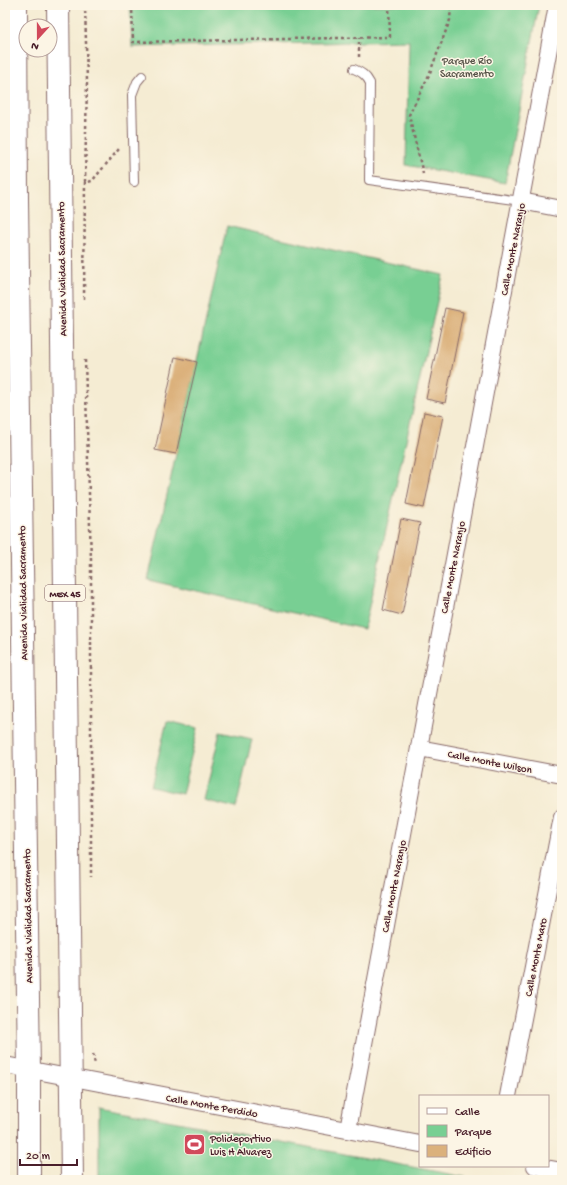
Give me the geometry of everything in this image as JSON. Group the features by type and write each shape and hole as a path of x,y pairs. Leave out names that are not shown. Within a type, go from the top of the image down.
{"highway":[{"name":"Avenida Vialidad Sacramento","path":"16,5 17,200 29,1071 29,1180"},
{"name":"Avenida Vialidad Sacramento","path":"58,5 72,1180"}],"street":[{"name":"Calle Monte Naranjo","path":"348,1130 557,5"},
{"path":"521,201 562,209"},
{"name":"Calle Monte Wilson","path":"419,748 562,774"},
{"name":"Calle Monte Maro","path":"508,1095 562,817"},
{"name":"Calle Monte Perdido","path":"5,1065 71,1079 419,1144"},
{"path":"540,1167 562,1171"}],"lane":[{"path":"354,69 368,78 370,82 369,180 521,201"},
{"path":"134,182 132,95 137,82 142,76"}],"path":[{"path":"84,304 87,81 85,5"},
{"path":"132,5 133,42 390,38 389,5"},
{"path":"426,188 409,115 429,75 450,20 451,5"},
{"path":"354,69 360,56 359,38"},
{"path":"85,181 92,181 133,134"},
{"path":"85,359 91,568 91,877"},
{"path":"92,1048 101,1084"}],"green space":[{"name":"Parque Río Sacramento","path":"130,5 539,5 505,183 406,165 409,41 132,47"},
{"path":"227,226 443,275 364,629 148,580"},
{"path":"167,721 198,728 182,794 151,787"},
{"path":"220,732 252,739 236,808 204,800"},
{"name":"Polideportivo Luis H Alvarez","path":"99,1107 480,1180 99,1180"}],"building":[{"path":"445,308 463,312 445,403 426,399"},
{"path":"175,357 197,362 176,454 155,450"},
{"path":"424,412 443,416 424,508 406,504"},
{"path":"401,519 420,523 402,615 383,610"}],"place":[{"name":"Polideportivo Luis H Alvarez","path":"194,1144"}]}
